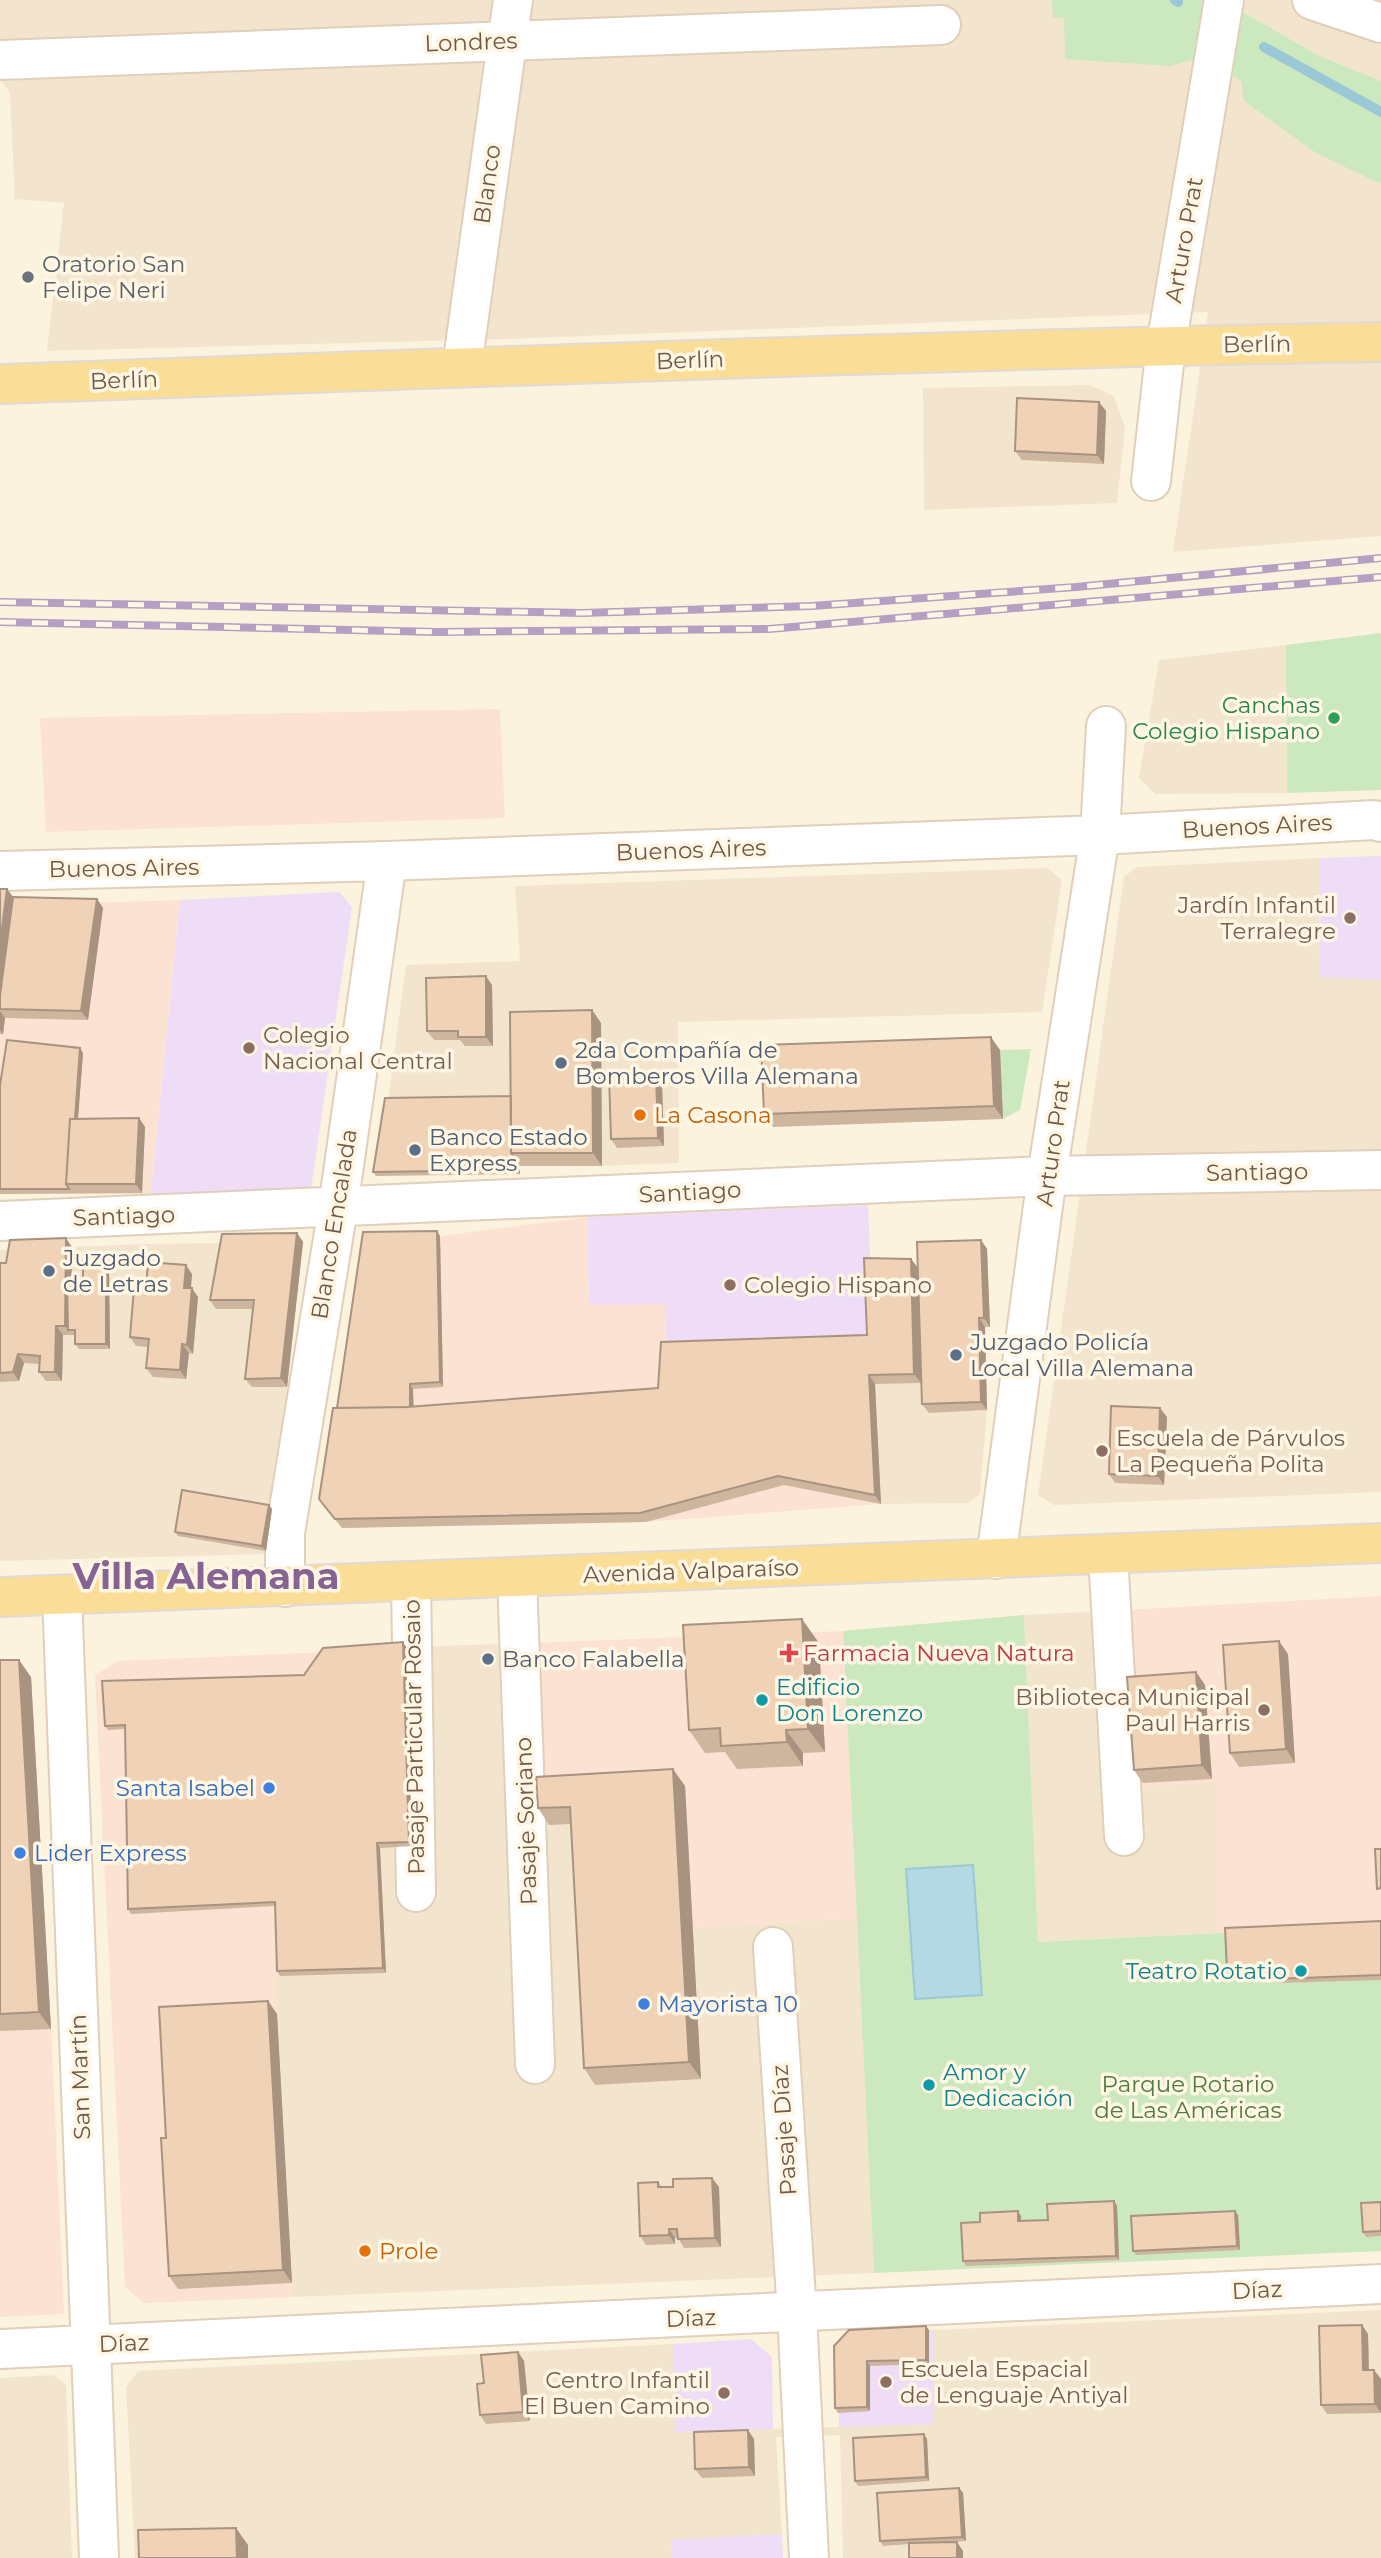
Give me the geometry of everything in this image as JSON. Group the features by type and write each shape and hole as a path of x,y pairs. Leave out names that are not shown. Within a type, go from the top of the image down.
{"main road":[{"name":"Berlín","path":"0,384 462,367 1381,342"},
{"name":"Avenida Valparaíso","path":"0,1597 1381,1543"}],"street":[{"name":"Blanco","path":"462,367 513,0"},
{"name":"Arturo Prat","path":"1151,481 1166,346 1224,0"},
{"path":"1312,0 1381,23"},
{"name":"Londres","path":"0,60 941,25"},
{"name":"Arturo Prat","path":"996,1559 1047,1176 1100,835 1106,726"},
{"name":"Buenos Aires","path":"0,871 387,861 1100,835 1374,820 1381,822"},
{"name":"Blanco Encalada","path":"285,1587 285,1533 338,1208 387,861"},
{"name":"Santiago","path":"0,1221 1047,1176 1381,1170"},
{"path":"1108,1554 1124,1836"},
{"name":"Pasaje Soriano","path":"517,1578 535,2064"},
{"name":"Pasaje Particular Rosaio","path":"411,1582 416,1892"},
{"name":"San Martín","path":"62,1595 99,2558"},
{"name":"Pasaje Díaz","path":"773,1947 797,2313 809,2558"},
{"name":"Díaz","path":"0,2349 1381,2284"}],"shaded area":[{"path":"0,0 1381,0 1381,536 1173,552 1208,312 505,339 47,351 64,203 15,199 10,93 0,78"},
{"path":"1089,385 1114,396 1125,428 1117,503 924,510 923,388"},
{"path":"1286,645 1287,793 1155,794 1139,778 1159,660"},
{"path":"500,709 505,818 46,832 40,718"},
{"name":"Jardín Infantil Terralegre","path":"1381,856 1381,980 1320,977 1319,858"},
{"path":"1319,858 1320,977 1381,980 1381,1492 1054,1505 1038,1495 1124,877 1137,867"},
{"path":"1048,868 1062,880 1042,1012 678,1022 679,1163 602,1166 601,1023 520,1100 388,1102 406,965 520,961 515,886"},
{"name":"Colegio Nacional Central","path":"339,892 352,907 311,1189 151,1194 180,900"},
{"path":"180,900 151,1194 0,1194 0,906"},
{"name":"Colegio Hispano","path":"868,1205 874,1344 667,1351 665,1304 589,1305 587,1217"},
{"path":"587,1217 589,1304 666,1304 874,1344 881,1504 646,1522 342,1528 325,1508 366,1236 440,1236"},
{"path":"303,1242 270,1554 0,1561 0,1250 146,1244"},
{"path":"928,1382 929,1413 987,1410 980,1494 968,1503 881,1504 875,1384"},
{"path":"1381,1596 1381,1925 1217,1933 1217,1782 1139,1787 1125,1610"},
{"path":"1125,1610 1217,1782 1217,1933 1038,1942 1024,1615"},
{"path":"843,1631 857,1918 693,1928 701,2079 595,2085 581,1824 549,1825 531,1643"},
{"path":"531,1643 550,1825 582,1823 701,2079 693,1928 857,1918 874,2273 293,2297 275,1976 386,1973 380,1848 406,1647"},
{"path":"327,1652 381,1848 386,1973 275,1976 293,2297 144,2303 125,2287 95,1676 117,1661"},
{"path":"0,1677 31,1677 64,2314 0,2317"},
{"path":"1381,2310 1381,2558 843,2558 840,2435 776,2437 782,2534 671,2540 672,2558 135,2558 126,2387 138,2371 673,2344 677,2432 933,2424 934,2330"},
{"name":"Escuela Espacial de Lenguaje Antiyal","path":"934,2330 934,2424 839,2427 837,2351 852,2334"},
{"name":"Centro Infantil El Buen Camino","path":"751,2339 772,2357 773,2429 676,2432 673,2344"},
{"path":"53,2375 66,2385 72,2558 0,2558 0,2378"},
{"path":"782,2534 783,2558 672,2558 671,2540"}],"green space":[{"path":"1052,0 1222,0 1319,56 1381,81 1381,184 1316,153 1244,101 1241,81 1208,61 1192,60 1170,66 1065,59 1064,17 1053,18"},
{"name":"Canchas Colegio Hispano","path":"1381,633 1381,790 1287,793 1286,645"},
{"path":"1031,1049 1020,1110 1003,1119 1000,1050"},
{"name":"Parque Rotario de Las Américas","path":"1024,1615 1038,1942 1381,1925 1381,2251 874,2273 843,1631"}],"water":[{"path":"973,1865 982,1995 915,1999 906,1869"}],"building":[{"path":"1017,398 1099,402 1097,455 1015,451"},
{"path":"0,889 7,889 0,944"},
{"path":"13,897 97,899 81,1011 0,1009"},
{"path":"486,976 486,1037 458,1037 458,1031 427,1031 426,978"},
{"name":"2da Compañía de Bomberos Villa Alemana","path":"592,1010 593,1153 511,1153 510,1012"},
{"path":"991,1037 994,1106 764,1114 761,1045"},
{"path":"7,1040 80,1048 75,1119 70,1119 66,1184 69,1189 0,1189 0,1085"},
{"name":"La Casona","path":"656,1074 658,1138 611,1139 609,1075"},
{"path":"511,1096 511,1153 517,1161 517,1170 373,1172 385,1098"},
{"path":"139,1118 136,1184 66,1184 70,1119"},
{"path":"437,1231 440,1382 410,1384 410,1407 337,1408 363,1232"},
{"path":"297,1233 281,1378 245,1379 254,1300 210,1300 222,1234"},
{"path":"66,1238 65,1326 56,1326 55,1372 39,1372 40,1356 18,1354 13,1372 0,1373 0,1263 6,1263 10,1240"},
{"name":"Juzgado Policía Local Villa Alemana","path":"981,1240 984,1318 979,1318 981,1402 922,1404 917,1242"},
{"path":"864,1258 911,1259 914,1374 869,1375 875,1495 778,1476 640,1513 335,1519 319,1499 333,1408 407,1407 658,1388 661,1342 867,1335"},
{"path":"83,1261 106,1261 106,1344 75,1344 75,1330 68,1330 67,1279 83,1279"},
{"path":"148,1262 186,1265 184,1288 192,1288 187,1345 182,1344 180,1370 146,1368 149,1339 130,1337 134,1288 146,1289"},
{"path":"1111,1406 1160,1408 1158,1476 1109,1474"},
{"path":"182,1490 269,1505 262,1546 175,1532"},
{"name":"Edificio Don Lorenzo","path":"802,1619 808,1729 786,1730 787,1742 721,1746 720,1728 689,1730 683,1625"},
{"name":"Biblioteca Municipal Paul Harris","path":"1279,1641 1286,1749 1230,1753 1223,1645"},
{"name":"Santa Isabel","path":"403,1642 409,1842 377,1843 383,1968 277,1971 275,1902 128,1909 125,1725 105,1726 102,1681 304,1675 323,1648"},
{"name":"Lider Express","path":"0,1660 19,1660 39,2012 0,2014"},
{"path":"1196,1672 1202,1765 1134,1770 1127,1677"},
{"name":"Mayorista 10","path":"673,1769 689,2062 584,2068 570,1807 538,1808 536,1777"},
{"path":"1375,1849 1381,1849 1381,1888 1377,1889"},
{"path":"1381,1921 1381,1975 1273,1979 1273,1970 1227,1970 1225,1928"},
{"path":"268,2001 283,2270 169,2276 161,2138 166,2138 159,2007"},
{"path":"712,2178 715,2238 678,2239 677,2229 669,2229 669,2235 640,2236 638,2183 658,2182 658,2187 673,2187 673,2179"},
{"path":"1114,2201 1116,2256 963,2261 961,2223 980,2222 980,2213 1018,2211 1018,2221 1048,2220 1047,2204"},
{"path":"1381,2202 1381,2231 1363,2232 1361,2203"},
{"path":"1235,2211 1237,2246 1133,2251 1131,2216"},
{"path":"1362,2325 1363,2370 1374,2370 1375,2404 1321,2405 1319,2326"},
{"path":"926,2326 926,2360 867,2361 867,2407 835,2408 834,2346 849,2330"},
{"path":"518,2352 523,2412 480,2415 477,2384 484,2383 481,2355"},
{"path":"748,2430 749,2467 695,2469 694,2432"},
{"path":"924,2434 926,2477 855,2481 853,2438"},
{"path":"959,2488 962,2537 880,2541 877,2493"},
{"path":"236,2528 237,2558 139,2558 138,2530"},
{"path":"957,2542 957,2558 909,2558 909,2543"}],"waterway":[{"path":"1264,47 1381,112"}],"railway":[{"path":"0,602 582,613 812,606 1076,587 1381,558"},
{"path":"0,622 438,632 769,629 1381,577"}],"place":[{"name":"Oratorio San Felipe Neri","path":"28,277"},
{"name":"Canchas Colegio Hispano","path":"1334,718"},
{"name":"Jardín Infantil Terralegre","path":"1350,918"},
{"name":"Colegio Nacional Central","path":"249,1048"},
{"name":"2da Compañía de Bomberos Villa Alemana","path":"561,1063"},
{"name":"La Casona","path":"640,1115"},
{"name":"Banco Estado Express","path":"415,1150"},
{"name":"Juzgado de Letras","path":"49,1271"},
{"name":"Colegio Hispano","path":"730,1285"},
{"name":"Juzgado Policía Local Villa Alemana","path":"956,1355"},
{"name":"Escuela de Párvulos La Pequeña Polita","path":"1102,1451"},
{"name":"Farmacia Nueva Natura","path":"789,1653"},
{"name":"Banco Falabella","path":"488,1659"},
{"name":"Edificio Don Lorenzo","path":"762,1700"},
{"name":"Biblioteca Municipal Paul Harris","path":"1264,1710"},
{"name":"Santa Isabel","path":"269,1788"},
{"name":"Lider Express","path":"20,1853"},
{"name":"Teatro Rotatio","path":"1301,1971"},
{"name":"Mayorista 10","path":"644,2004"},
{"name":"Amor y Dedicación","path":"929,2085"},
{"name":"Prole","path":"365,2251"},
{"name":"Escuela Espacial de Lenguaje Antiyal","path":"886,2382"},
{"name":"Centro Infantil El Buen Camino","path":"724,2393"}],"district":[{"name":"Villa Alemana","path":"206,1575"}]}
